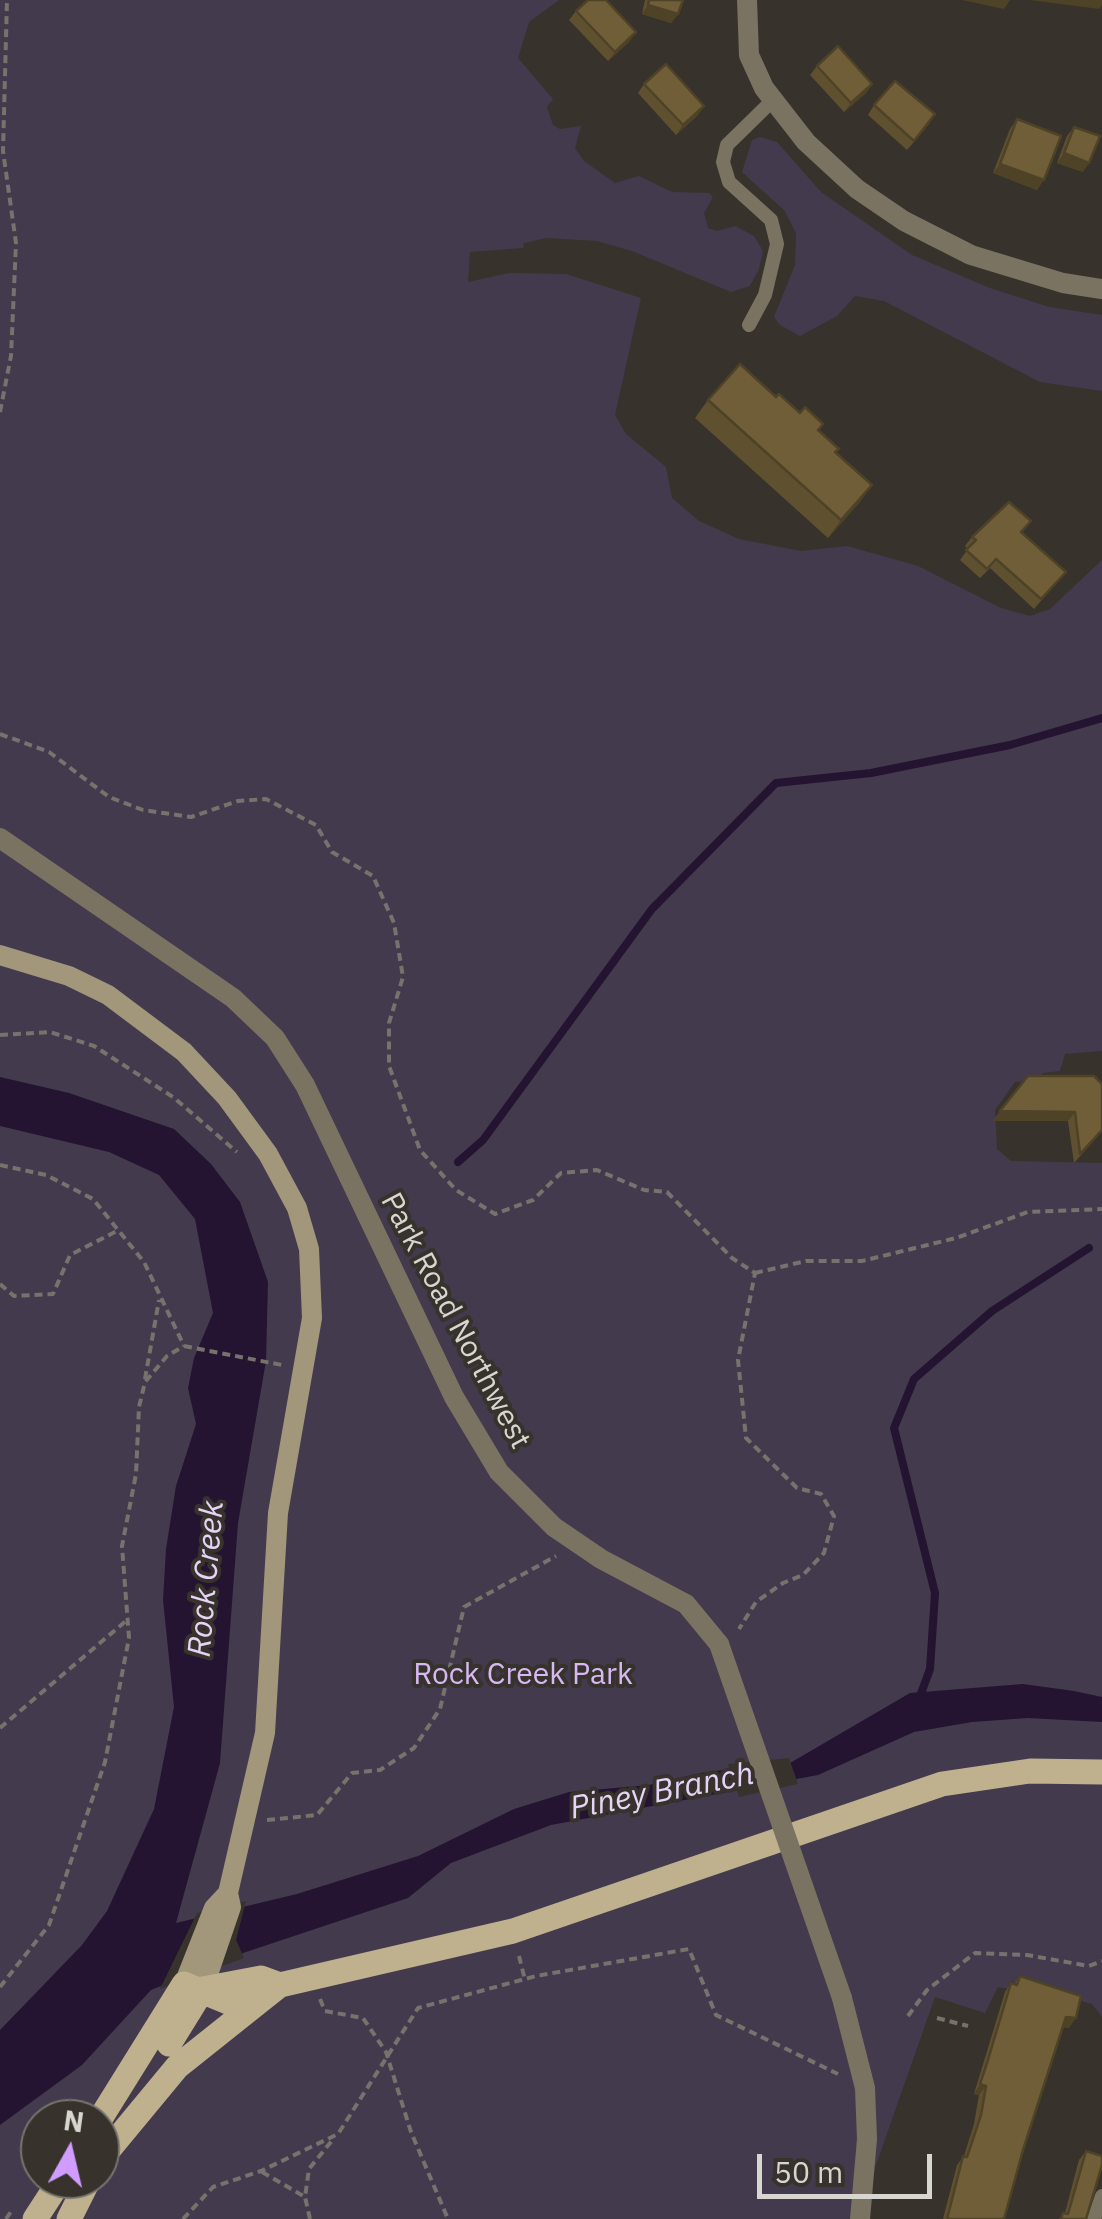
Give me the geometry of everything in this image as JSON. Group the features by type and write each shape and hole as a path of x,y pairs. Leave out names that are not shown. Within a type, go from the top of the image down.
{"main road":[{"path":"0,954 98,990 141,1016 184,1052 227,1098 268,1154 306,1235 312,1275 312,1318 278,1513 267,1714 228,1893 231,1907 120,2122"},
{"path":"120,2135 177,2066 280,1985 562,1917 942,1784 1020,1772 1102,1772"},
{"path":"196,1981 262,1978 280,1985"},
{"path":"196,1981 235,2005 256,2004"},
{"path":"114,2099 196,1981"}],"street":[{"path":"747,0 750,55 772,102 839,174 904,221 994,264 1102,289"},
{"name":"Park Road Northwest","path":"0,838 232,998 275,1038 305,1085 454,1397 499,1472 532,1508 578,1544 686,1604 718,1644 842,1998 864,2088 867,2139 860,2219"}],"lane":[{"path":"749,325 765,296 778,244 771,220 729,182 723,162 727,146 772,102"},
{"path":"1094,2219 1102,2196"}],"path":[{"path":"0,412 10,356 16,243 3,150 7,0"},
{"path":"0,734 48,752 109,796 143,810 191,817 238,801 266,798 316,824 332,852 373,876 394,923 403,977 389,1023 390,1066 420,1150 456,1190 495,1214 533,1200 561,1173 597,1170 644,1190 668,1192 732,1258 755,1272 806,1261 862,1261 956,1238 1028,1212 1102,1210"},
{"path":"0,1035 50,1032 94,1046 173,1097 248,1162"},
{"path":"0,1165 63,1182 93,1199 144,1262 159,1300 186,1346"},
{"path":"0,1284 14,1296 53,1294 70,1255 119,1229"},
{"path":"739,1629 756,1602 783,1582 803,1575 824,1553 834,1516 820,1494 798,1488 746,1438 738,1360 755,1272"},
{"path":"0,1988 49,1925 89,1816 116,1718 129,1638 122,1546 159,1300"},
{"path":"145,1382 167,1356 186,1346 285,1365 288,1352"},
{"path":"262,1820 317,1816 352,1773 380,1770 414,1748 440,1709 464,1608 560,1555"},
{"path":"0,1728 127,1620"},
{"path":"310,2219 305,2197 310,2169 338,2134 386,2052 418,2008 536,1976 690,1949 716,2015 864,2088"},
{"path":"908,2016 928,1990 975,1953 1027,1955 1089,1966 1102,1960"},
{"path":"309,1977 325,2011 363,2018 386,2052 410,2132 448,2219"},
{"path":"937,2018 968,2026"},
{"path":"183,2219 213,2187 261,2171 338,2134"},
{"path":"261,2171 305,2197"}],"green space":[{"name":"Rock Creek Park","path":"0,0 559,0 529,22 518,58 553,99 547,107 553,125 560,129 581,126 575,148 584,161 615,183 639,176 672,192 709,193 713,197 704,213 708,228 717,231 735,226 754,236 763,251 759,269 750,286 731,292 632,251 597,241 546,238 524,243 523,248 470,252 468,282 509,273 566,274 641,298 615,415 626,434 666,467 672,498 699,521 739,539 801,551 847,546 918,566 1001,608 1030,616 1050,609 1102,560 1102,1051 1065,1054 1060,1071 1043,1073 1039,1080 1015,1082 995,1110 997,1149 1011,1161 1102,1163 1102,2017 1092,2004 1011,1981 1009,1989 998,1987 985,2013 935,1997 857,2219 0,2219"},
{"path":"760,137 777,142 821,192 912,255 990,288 1049,307 1102,315 1102,391 1040,382 884,301 855,296 837,316 800,336 780,325 774,317 795,265 796,233 784,210 742,172 752,140"}],"water":[{"path":"0,1077 69,1093 174,1129 211,1164 240,1202 268,1282 266,1361 238,1523 220,1763 176,1923 297,1894 418,1856 514,1809 569,1792 649,1785 706,1772 790,1763 910,1693 1023,1684 1074,1691 1102,1697 1102,1722 1028,1718 914,1732 818,1775 551,1825 451,1863 408,1898 240,1954 151,1990 82,2065 36,2099 20,2099 20,2110 0,2125 0,2030 82,1945 107,1911 154,1809 174,1707 163,1600 166,1549 176,1486 196,1424 188,1388 194,1358 213,1313 195,1219 159,1175 109,1152 0,1126"}],"pier":[{"path":"789,1758 798,1784 739,1797 728,1764"},
{"path":"246,1901 236,1940 244,1958 160,1989 197,1913"}],"building":[{"path":"588,0 606,0 636,32 615,52 576,11"},
{"path":"649,0 683,0 678,14 648,5"},
{"path":"838,46 872,84 851,103 817,66"},
{"path":"666,64 704,106 683,125 644,84"},
{"path":"895,81 935,114 914,141 874,105"},
{"path":"1017,119 1061,136 1044,180 1000,164"},
{"path":"1074,127 1100,136 1089,163 1064,153"},
{"path":"740,364 800,413 805,407 823,424 818,430 839,449 835,452 872,485 841,520 708,400"},
{"path":"1009,502 1031,521 1021,532 1066,572 1041,599 996,559 987,569 966,550 976,540 972,537"},
{"path":"1028,1076 1094,1076 1102,1084 1102,1130 1080,1154 1075,1112 1000,1111"},
{"path":"1020,1976 1081,1996 1076,2018 1066,2017 1004,2219 947,2219 963,2156 967,2157 981,2115 986,2086 980,2084 1011,1983 1017,1985"},
{"path":"1086,2151 1102,2156 1102,2165 1086,2219 1061,2219 1063,2213 1068,2214"}],"waterway":[{"path":"458,1162 483,1140 652,909 776,783 871,773 1010,745 1102,718"},
{"path":"919,1699 930,1669 935,1593 894,1428 914,1379 992,1311 1089,1248"}],"water label":[{"name":"Rock Creek","path":"207,1579"},
{"name":"Piney Branch","path":"662,1792"}]}
